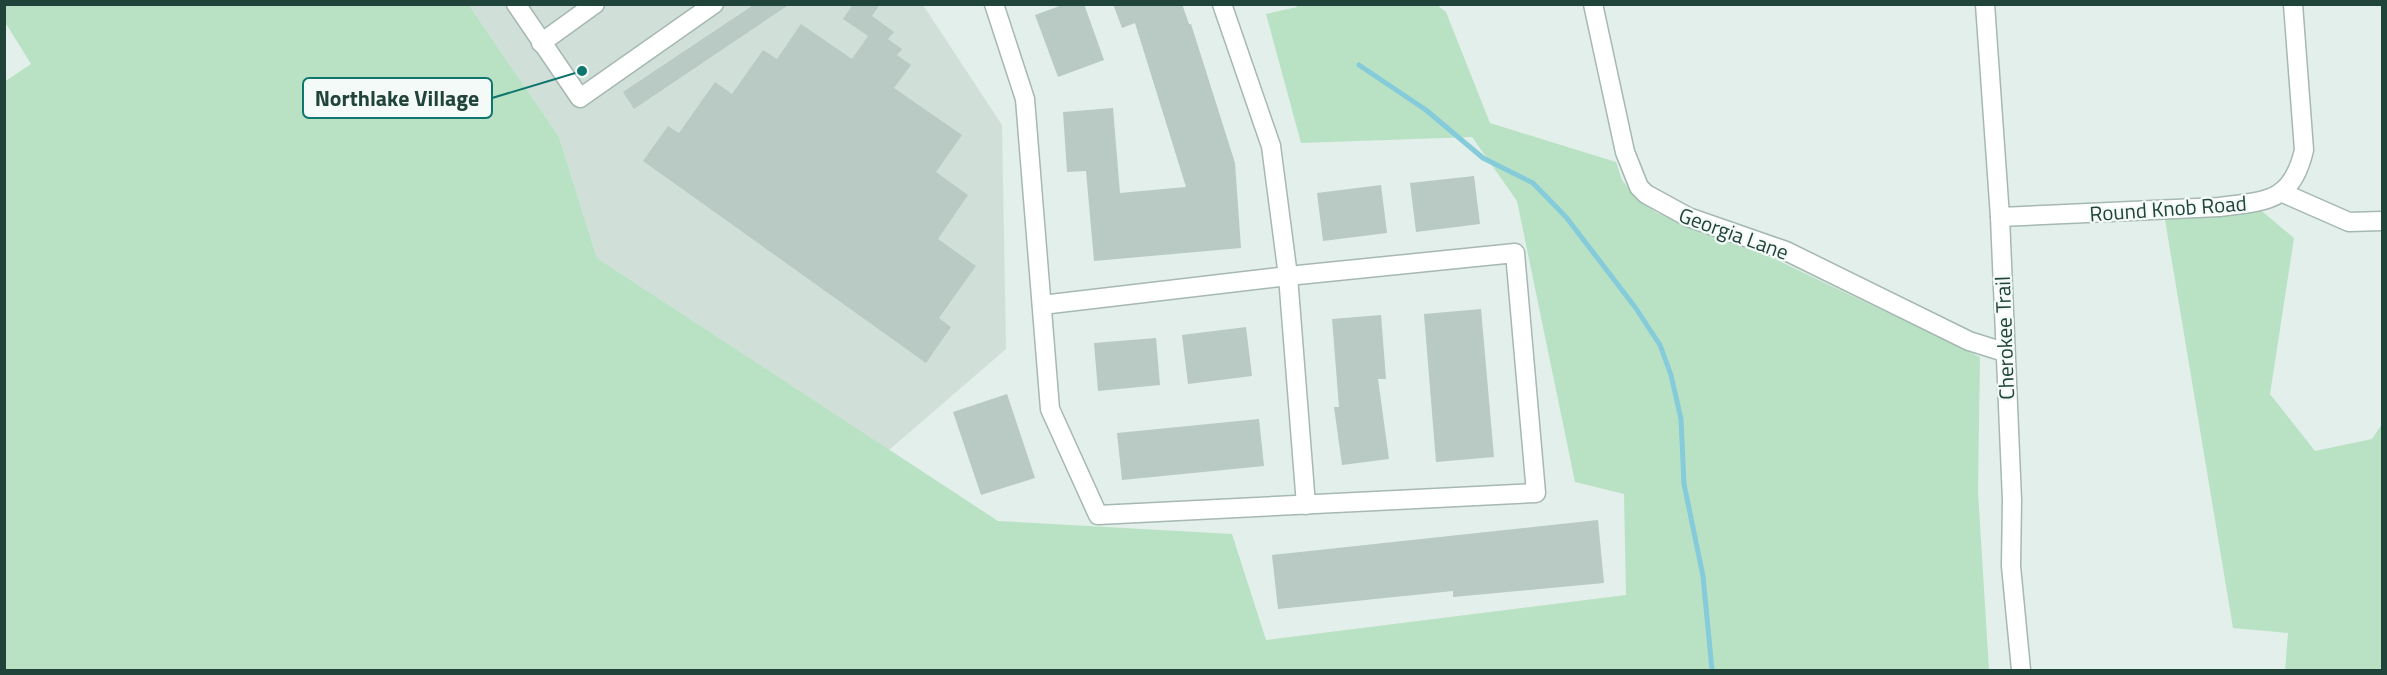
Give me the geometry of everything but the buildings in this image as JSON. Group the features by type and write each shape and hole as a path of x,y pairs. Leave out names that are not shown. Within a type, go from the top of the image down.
{"street":[{"path":"516,4 580,98 714,4"},
{"path":"541,43 595,4"},
{"path":"994,4 1025,99 1050,409 1098,515 1536,493 1515,253 1288,276 1042,305"},
{"path":"1222,4 1270,146 1288,276 1306,504"},
{"name":"Georgia Lane","path":"1593,4 1625,152 1639,187 1646,194 1688,217 1786,251 1968,342 2004,352"},
{"name":"Cherokee Trail","path":"1985,4 2000,217 2012,500 2011,566 2021,670"},
{"path":"2293,4 2304,150 2299,171 2283,193 2349,222 2382,221"},
{"name":"Round Knob Road","path":"2000,217 2219,207 2252,203 2283,193"}],"shaded area":[{"path":"469,5 923,5 1002,125 1006,349 889,450 597,258 559,137"}],"green space":[{"path":"5,4 469,5 559,137 597,258 998,521 1232,534 1266,640 1626,595 1624,494 1575,482 1517,201 1472,137 1301,143 1266,14 1297,7 1297,5 1437,5 1446,12 1490,123 1616,162 1622,180 1637,199 1657,213 1777,260 1980,357 1978,491 1989,670 5,670 4,82 31,64 5,22"},
{"path":"2252,203 2294,238 2270,394 2315,451 2372,439 2382,424 2382,670 2285,670 2288,633 2233,628 2163,208"}],"waterway":[{"path":"1359,65 1426,110 1483,158 1533,183 1566,217 1635,307 1660,345 1671,375 1681,419 1684,484 1703,576 1712,670"}],"place":[{"name":"Northlake Village","path":"582,71"}]}
